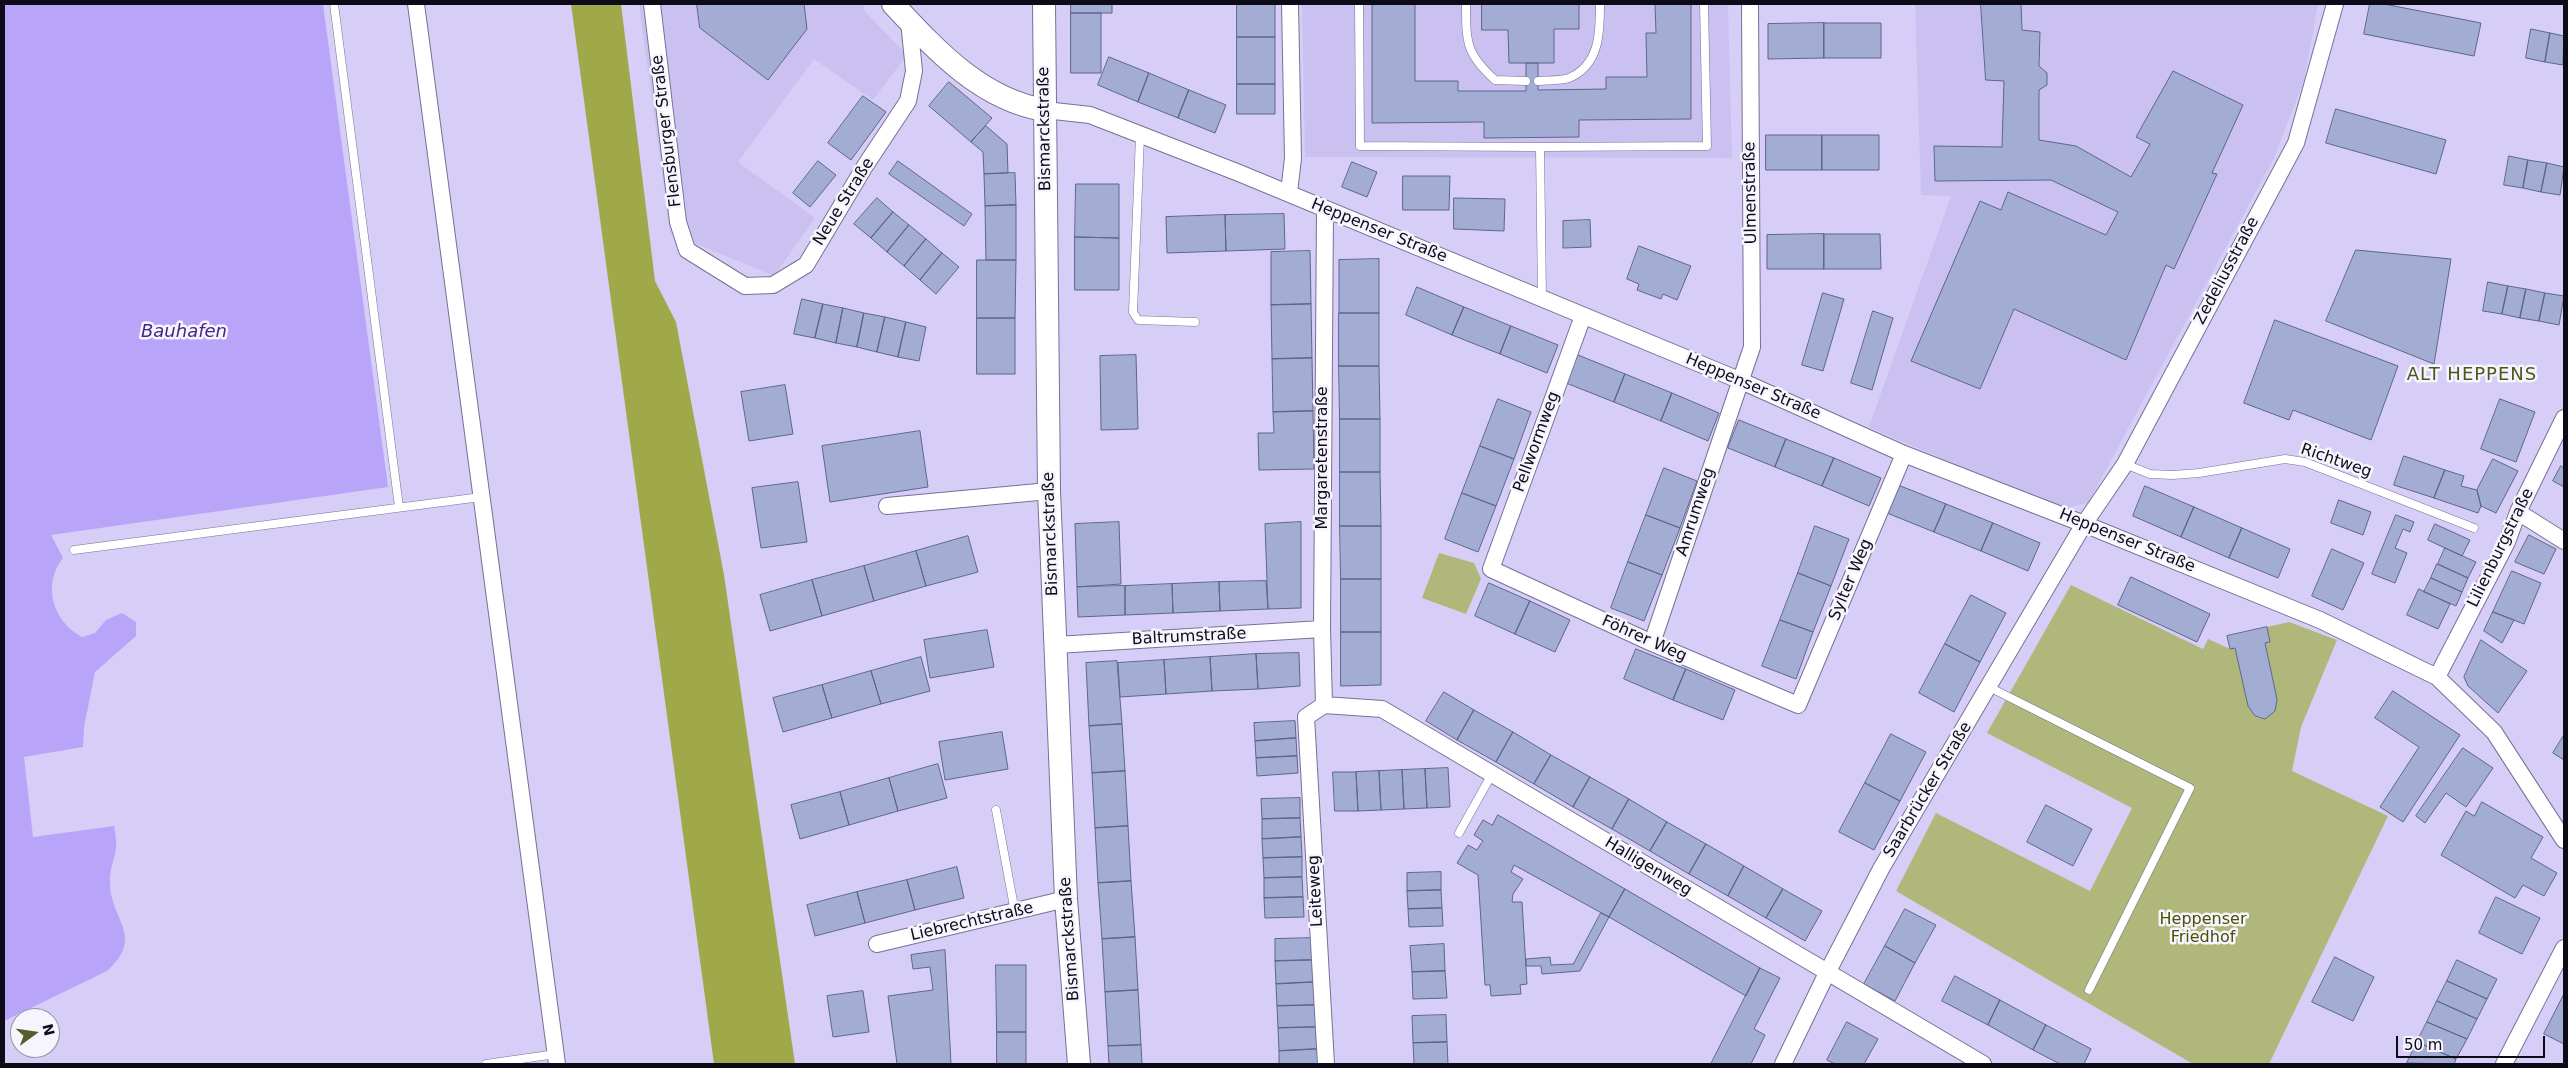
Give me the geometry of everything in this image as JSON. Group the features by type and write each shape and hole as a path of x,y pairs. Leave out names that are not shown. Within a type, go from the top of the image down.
{"main road":[{"name":"Heppenser Straße","path":"893,4 931,46 972,79 1026,108 1045,110"},
{"name":"Bismarckstraße","path":"1044,4 1049,491 1066,899 1079,1064"}],"street":[{"path":"416,4 556,1059"},
{"name":"Flensburger Straße","path":"652,4 678,222 687,250 693,254"},
{"path":"1289,193 1294,158 1290,4"},
{"name":"Ulmenstraße","path":"1739,380 1752,347 1750,4"},
{"name":"Zedeliusstraße","path":"2084,524 2125,464 2296,143 2335,4"},
{"name":"Neue Straße","path":"693,254 745,286 773,286 806,265 864,166 908,100 914,71 909,21"},
{"name":"Heppenser Straße","path":"1045,110 1090,115 1289,193 1325,210 1399,238 1739,380 1904,454 2084,524 2320,620 2437,678 2494,732 2564,840"},
{"name":"Margaretenstraße","path":"1324,705 1322,629 1325,210"},
{"name":"Pellwormweg","path":"1491,569 1583,316"},
{"name":"Amrumweg","path":"1652,643 1739,380"},
{"name":"Lilienburgstraße","path":"2437,678 2507,542 2518,512 2564,418"},
{"name":"Sylter Weg","path":"1798,705 1904,454"},
{"path":"887,506 1049,491"},
{"path":"2518,512 2564,541"},
{"name":"Saarbrücker Straße","path":"1784,1064 1827,973 1882,867 2084,524"},
{"name":"Föhrer Weg","path":"1491,569 1652,643 1798,705"},
{"name":"Baltrumstraße","path":"1056,645 1322,629"},
{"name":"Leiteweg","path":"1324,705 1306,717 1326,1064"},
{"name":"Halligenweg","path":"1324,705 1382,709 1983,1064"},
{"name":"Liebrechtstraße","path":"877,944 1066,899"},
{"path":"2504,1064 2564,948"}],"lane":[{"path":"334,4 399,507"},
{"path":"1359,4 1360,146 1707,146 1704,4"},
{"path":"1466,4 1466,36 1477,64 1496,80 1526,81"},
{"path":"1538,81 1569,78 1590,63 1600,35 1600,4"},
{"path":"1140,136 1133,312 1138,320 1195,322"},
{"path":"1540,146 1542,298"},
{"name":"Richtweg","path":"2125,464 2150,474 2173,475 2199,474 2271,460 2285,459 2305,462 2474,528"},
{"path":"74,550 481,496"},
{"path":"1989,687 2190,788 2089,990"},
{"path":"1459,833 1492,774"},
{"path":"996,810 1015,912"},
{"path":"486,1064 556,1059"}],"shaded area":[{"path":"639,4 863,4 865,12 907,55 873,100 814,59 738,162 815,218 774,276 670,233"},
{"path":"1302,4 1728,4 1732,158 1305,157"},
{"path":"1915,4 2318,4 2304,80 2274,158 2088,503 2059,509 1869,427 1951,196 1921,195"}],"green space":[{"path":"571,4 621,4 655,281 676,322 724,575 795,1064 714,1064"},
{"path":"1439,553 1474,563 1481,579 1466,614 1422,598"},
{"name":"Heppenser Friedhof","path":"2071,585 2203,649 2208,639 2230,649 2235,648 2248,706 2255,717 2265,719 2275,711 2277,699 2265,643 2270,642 2267,627 2289,622 2337,640 2301,727 2292,771 2388,816 2269,1064 2193,1064 1896,891 1936,813 2090,891 2132,808 1987,733"}],"water":[{"name":"Bauhafen","path":"4,4 323,4 388,487 51,535 63,558 53,579 52,590 53,601 63,622 82,637 95,633 106,620 122,613 136,622 136,636 95,672 84,727 83,747 24,757 33,837 114,826 116,846 110,879 111,896 125,938 124,948 118,959 107,971 31,1008 10,1008 10,1018 4,1021"}],"building":[{"path":"697,4 804,4 807,29 768,80 700,28"},
{"path":"1071,4 1112,4 1112,13 1071,13"},
{"path":"1237,4 1275,4 1275,37 1237,37"},
{"path":"1415,4 1415,81 1458,81 1458,91 1526,91 1526,63 1538,63 1538,90 1606,89 1606,77 1647,77 1646,33 1656,33 1655,4 1691,4 1691,119 1579,120 1579,137 1484,138 1484,122 1372,123 1372,5"},
{"path":"1482,4 1579,4 1579,29 1554,29 1554,63 1509,63 1508,30 1482,30"},
{"path":"1981,4 2021,4 2022,30 2040,32 2039,66 2047,73 2047,85 2039,90 2039,140 2076,146 2131,177 2150,144 2136,137 2173,71 2243,105 2212,173 2217,174 2174,269 2166,265 2126,360 2014,309 1980,389 1911,361 1980,201 2001,210 2008,192 2106,235 2118,212 2051,180 1935,181 1934,146 2002,147 2004,81 1986,80"},
{"path":"2370,4 2384,4 2481,23 2474,56 2364,34"},
{"path":"1071,13 1101,13 1101,73 1071,73"},
{"path":"1824,23 1824,58 1768,59 1768,24"},
{"path":"1824,23 1881,23 1881,58 1824,58"},
{"path":"2531,29 2550,33 2545,62 2526,58"},
{"path":"2550,33 2564,36 2563,65 2545,62"},
{"path":"1237,37 1275,37 1275,84 1237,84"},
{"path":"1109,57 1149,73 1138,102 1098,85"},
{"path":"1149,73 1189,90 1178,118 1138,102"},
{"path":"949,82 992,118 971,142 929,106"},
{"path":"1237,84 1275,84 1275,114 1237,114"},
{"path":"1189,90 1226,105 1215,133 1178,118"},
{"path":"863,96 886,112 851,160 828,143"},
{"path":"2336,109 2446,140 2436,174 2326,143"},
{"path":"986,126 1007,144 1008,173 984,174 983,152 971,142"},
{"path":"1766,135 1822,135 1822,170 1766,170"},
{"path":"1822,135 1879,135 1879,170 1822,170"},
{"path":"2509,156 2528,160 2523,188 2504,185"},
{"path":"2528,160 2547,163 2541,192 2523,188"},
{"path":"818,161 836,175 810,207 793,193"},
{"path":"898,161 972,214 964,226 889,174"},
{"path":"1352,162 1377,172 1367,197 1342,187"},
{"path":"2547,163 2564,167 2560,195 2541,192"},
{"path":"1015,173 1016,205 985,206 984,174"},
{"path":"1403,176 1450,176 1449,210 1403,210"},
{"path":"1076,184 1119,184 1119,238 1075,237"},
{"path":"877,198 893,212 871,238 854,224"},
{"path":"1454,198 1505,199 1504,231 1454,229"},
{"path":"1016,205 1016,260 986,260 985,206"},
{"path":"893,212 909,225 887,252 871,238"},
{"path":"1284,214 1285,249 1226,251 1225,215"},
{"path":"1225,215 1226,251 1167,253 1166,217"},
{"path":"1590,220 1591,247 1563,248 1563,221"},
{"path":"909,225 926,239 904,266 887,252"},
{"path":"1824,234 1880,234 1881,269 1824,269"},
{"path":"1824,234 1824,269 1767,269 1767,235"},
{"path":"1075,237 1119,238 1119,290 1075,290"},
{"path":"926,239 942,253 920,280 904,266"},
{"path":"1639,246 1691,266 1677,300 1663,294 1661,299 1637,290 1639,284 1627,279"},
{"path":"2356,250 2451,259 2434,364 2326,321"},
{"path":"1310,251 1311,304 1271,305 1271,252"},
{"path":"942,253 959,267 936,294 920,280"},
{"path":"1379,259 1379,313 1339,313 1339,260"},
{"path":"977,260 1016,260 1015,318 977,318"},
{"path":"2488,282 2508,286 2502,314 2483,311"},
{"path":"2508,286 2526,289 2520,318 2502,314"},
{"path":"1417,287 1464,307 1452,335 1406,315"},
{"path":"2526,289 2545,293 2539,321 2520,318"},
{"path":"1823,293 1844,299 1823,371 1802,365"},
{"path":"2545,293 2564,296 2559,325 2539,321"},
{"path":"802,299 823,304 815,338 794,334"},
{"path":"823,304 843,308 836,343 815,338"},
{"path":"1311,304 1312,358 1272,359 1271,305"},
{"path":"1464,307 1511,326 1500,354 1452,335"},
{"path":"843,308 864,313 857,347 836,343"},
{"path":"1873,311 1893,318 1872,390 1851,383"},
{"path":"864,313 885,317 877,352 857,347"},
{"path":"1339,313 1379,313 1379,366 1339,366"},
{"path":"885,317 906,322 898,357 877,352"},
{"path":"977,318 1015,318 1015,374 977,374"},
{"path":"2275,320 2398,366 2371,440 2293,410 2289,420 2244,403"},
{"path":"906,322 926,327 919,361 898,357"},
{"path":"1511,326 1558,345 1547,373 1500,354"},
{"path":"1136,355 1138,429 1101,430 1100,356"},
{"path":"1578,355 1625,374 1614,402 1566,383"},
{"path":"1312,358 1313,411 1273,412 1272,359"},
{"path":"1339,366 1379,366 1380,419 1340,419"},
{"path":"1625,374 1672,393 1661,421 1614,402"},
{"path":"785,385 793,434 749,441 741,392"},
{"path":"1672,393 1719,413 1708,441 1661,421"},
{"path":"1498,399 1531,412 1514,459 1480,446"},
{"path":"2500,399 2535,412 2516,462 2481,449"},
{"path":"1313,411 1314,469 1259,470 1258,433 1274,433 1273,412"},
{"path":"1340,419 1380,419 1380,472 1340,472"},
{"path":"1739,420 1786,439 1775,467 1728,448"},
{"path":"920,431 928,487 830,502 822,446"},
{"path":"1786,439 1834,458 1822,486 1775,467"},
{"path":"1480,446 1514,459 1496,506 1462,493"},
{"path":"2404,456 2445,470 2434,498 2394,485"},
{"path":"1834,458 1881,478 1869,506 1822,486"},
{"path":"2493,459 2518,471 2496,513 2481,506 2477,490"},
{"path":"2561,466 2564,468 2564,487 2553,481"},
{"path":"1664,468 1697,481 1680,528 1646,515"},
{"path":"2445,470 2464,476 2461,486 2477,490 2481,506 2478,513 2434,498"},
{"path":"1340,472 1380,472 1381,526 1340,526"},
{"path":"798,482 807,542 761,548 752,488"},
{"path":"1898,485 1946,504 1934,532 1887,513"},
{"path":"2145,486 2194,507 2181,537 2133,516"},
{"path":"1462,493 1496,506 1478,552 1445,539"},
{"path":"2339,500 2371,512 2363,535 2331,523"},
{"path":"1946,504 1993,523 1981,551 1934,532"},
{"path":"2194,507 2242,528 2229,558 2181,537"},
{"path":"1646,515 1680,528 1662,575 1628,562"},
{"path":"2396,515 2414,522 2410,532 2403,529 2395,548 2407,553 2395,583 2372,574"},
{"path":"1119,522 1121,584 1077,587 1075,524"},
{"path":"1301,522 1301,608 1268,609 1265,524"},
{"path":"1993,523 2040,543 2028,571 1981,551"},
{"path":"2435,524 2470,540 2462,556 2428,540"},
{"path":"1340,526 1381,526 1381,579 1341,579"},
{"path":"1815,526 1849,539 1831,586 1798,573"},
{"path":"2242,528 2290,549 2278,578 2229,558"},
{"path":"2529,535 2556,549 2544,574 2515,562"},
{"path":"968,536 978,572 926,586 916,551"},
{"path":"2445,548 2476,562 2468,578 2438,564"},
{"path":"2332,549 2364,563 2343,610 2312,596"},
{"path":"916,551 926,586 874,601 864,566"},
{"path":"1628,562 1662,575 1644,621 1611,608"},
{"path":"2437,564 2468,578 2462,592 2431,578"},
{"path":"864,566 874,601 822,616 812,580"},
{"path":"2512,571 2541,583 2524,624 2493,612"},
{"path":"1798,573 1831,586 1813,632 1780,620"},
{"path":"2131,577 2210,614 2197,642 2118,605"},
{"path":"2431,578 2462,592 2456,606 2424,592"},
{"path":"1341,579 1381,579 1381,632 1341,632"},
{"path":"812,580 822,616 770,631 760,595"},
{"path":"1266,581 1268,609 1220,611 1219,582"},
{"path":"1219,582 1220,611 1173,613 1172,584"},
{"path":"1489,583 1530,601 1515,634 1475,616"},
{"path":"1172,584 1173,613 1125,615 1125,586"},
{"path":"1125,586 1125,615 1078,617 1077,587"},
{"path":"2419,589 2450,604 2438,629 2407,615"},
{"path":"1971,595 2006,613 1980,662 1945,644"},
{"path":"1530,601 1570,620 1555,652 1515,634"},
{"path":"2493,612 2514,620 2502,643 2484,631"},
{"path":"1780,620 1813,632 1796,679 1762,666"},
{"path":"2267,627 2270,642 2265,643 2277,699 2275,711 2265,719 2255,716 2248,706 2235,648 2230,649 2227,636"},
{"path":"987,630 994,667 930,678 924,640"},
{"path":"1341,632 1381,632 1381,685 1341,686"},
{"path":"2481,640 2527,671 2498,713 2468,686 2464,677"},
{"path":"1945,644 1980,662 1954,712 1919,693"},
{"path":"1636,649 1686,669 1673,700 1624,679"},
{"path":"1299,653 1300,686 1258,689 1256,654"},
{"path":"1256,654 1258,689 1212,691 1210,657"},
{"path":"921,657 930,691 881,704 871,671"},
{"path":"1210,657 1212,691 1166,694 1164,660"},
{"path":"1164,660 1166,694 1120,697 1118,663"},
{"path":"1117,661 1122,724 1089,726 1086,663"},
{"path":"1686,669 1735,690 1723,720 1673,700"},
{"path":"871,671 881,704 832,718 822,685"},
{"path":"822,685 832,718 783,732 773,698"},
{"path":"2393,691 2460,735 2403,822 2380,807 2419,747 2375,718"},
{"path":"1444,692 1474,710 1457,740 1426,721"},
{"path":"1474,710 1513,732 1496,762 1457,740"},
{"path":"1295,721 1296,738 1255,741 1254,723"},
{"path":"1122,724 1125,771 1092,773 1089,726"},
{"path":"1002,732 1008,769 945,780 939,742"},
{"path":"1513,732 1551,755 1534,784 1496,762"},
{"path":"1891,734 1926,752 1900,801 1865,783"},
{"path":"2564,735 2564,760 2553,753"},
{"path":"1296,738 1297,756 1256,758 1255,741"},
{"path":"2463,748 2493,768 2466,807 2446,793 2425,823 2416,816"},
{"path":"1551,755 1590,777 1573,807 1534,784"},
{"path":"1297,756 1298,773 1257,776 1256,758"},
{"path":"938,764 947,798 898,811 889,778"},
{"path":"1448,768 1450,807 1427,808 1425,769"},
{"path":"1425,769 1427,808 1404,809 1402,770"},
{"path":"1402,770 1404,809 1381,810 1379,771"},
{"path":"1125,771 1128,826 1095,828 1092,773"},
{"path":"1379,771 1381,810 1358,811 1356,772"},
{"path":"1333,772 1356,772 1358,811 1335,811"},
{"path":"1590,777 1629,799 1612,829 1573,807"},
{"path":"889,778 898,811 849,825 840,792"},
{"path":"1865,783 1900,801 1874,850 1839,832"},
{"path":"840,792 849,825 800,839 791,805"},
{"path":"1300,798 1300,818 1262,819 1261,799"},
{"path":"1629,799 1667,822 1650,851 1612,829"},
{"path":"2482,802 2543,837 2531,858 2557,873 2544,896 2523,885 2515,898 2441,855 2466,811 2474,816"},
{"path":"2046,805 2092,829 2073,866 2027,842"},
{"path":"1498,815 1625,889 1609,917 1514,865 1511,872 1523,879 1513,894 1512,902 1522,902 1527,984 1520,985 1521,994 1491,996 1490,985 1485,985 1478,875 1457,863 1468,845 1477,850 1483,841 1474,835 1483,820 1492,825"},
{"path":"1300,818 1301,837 1262,839 1262,819"},
{"path":"1667,822 1706,844 1689,874 1650,851"},
{"path":"1128,826 1131,881 1098,883 1095,828"},
{"path":"1301,837 1302,857 1263,858 1262,839"},
{"path":"1706,844 1744,866 1728,896 1689,874"},
{"path":"1302,857 1302,877 1264,878 1263,858"},
{"path":"1744,866 1783,889 1766,918 1728,896"},
{"path":"957,867 964,898 915,910 907,880"},
{"path":"1441,872 1441,890 1407,891 1407,873"},
{"path":"1302,877 1303,897 1264,898 1264,878"},
{"path":"907,880 915,910 865,923 857,892"},
{"path":"1131,881 1135,937 1102,939 1098,883"},
{"path":"1625,889 1760,968 1746,996 1609,917"},
{"path":"1783,889 1822,911 1805,941 1766,918"},
{"path":"1441,890 1442,908 1408,909 1407,891"},
{"path":"857,892 865,923 815,936 807,905"},
{"path":"1303,897 1304,917 1265,918 1264,898"},
{"path":"2496,897 2540,918 2522,954 2479,933"},
{"path":"1442,908 1443,926 1409,927 1408,909"},
{"path":"1905,909 1936,925 1915,963 1885,946"},
{"path":"1601,913 1609,917 1580,971 1542,974 1541,966 1526,966 1526,959 1550,957 1551,965 1573,964"},
{"path":"1135,937 1138,990 1105,992 1102,939"},
{"path":"1313,938 1314,960 1275,961 1275,939"},
{"path":"1444,944 1445,971 1412,972 1410,946"},
{"path":"1885,946 1915,963 1895,1001 1864,984"},
{"path":"945,950 951,1064 897,1064 888,996 933,990 930,967 913,969 911,955"},
{"path":"2335,957 2374,977 2353,1021 2312,1002"},
{"path":"1314,960 1315,982 1276,984 1275,961"},
{"path":"2457,960 2497,979 2487,999 2447,981"},
{"path":"996,965 1026,965 1026,1032 997,1032"},
{"path":"1760,968 1780,978 1754,1029 1765,1035 1751,1064 1711,1064"},
{"path":"1445,971 1447,998 1413,999 1412,972"},
{"path":"1955,976 2000,1000 1988,1025 1942,1001"},
{"path":"2447,981 2487,999 2477,1019 2437,1001"},
{"path":"1315,982 1316,1005 1277,1006 1276,984"},
{"path":"1138,990 1141,1045 1108,1046 1105,992"},
{"path":"863,991 869,1032 833,1037 827,996"},
{"path":"2564,994 2564,1044 2544,1034"},
{"path":"2000,1000 2046,1025 2033,1050 1988,1025"},
{"path":"2437,1001 2477,1019 2467,1039 2427,1022"},
{"path":"1316,1005 1316,1027 1278,1028 1277,1006"},
{"path":"1446,1015 1447,1042 1413,1043 1412,1016"},
{"path":"1847,1022 1878,1039 1864,1064 1835,1064 1827,1060"},
{"path":"2427,1022 2467,1039 2456,1059 2417,1042"},
{"path":"2046,1025 2091,1049 2084,1064 2060,1064 2033,1050"},
{"path":"1316,1027 1317,1049 1279,1051 1278,1028"},
{"path":"997,1032 1026,1032 1026,1064 997,1064"},
{"path":"1447,1042 1448,1064 1414,1064 1413,1043"},
{"path":"2417,1042 2456,1059 2454,1064 2407,1063"},
{"path":"1141,1045 1142,1064 1109,1064 1108,1046"},
{"path":"1317,1049 1318,1064 1279,1064 1279,1051"}],"district":[{"name":"ALT HEPPENS","path":"2472,375"}]}
